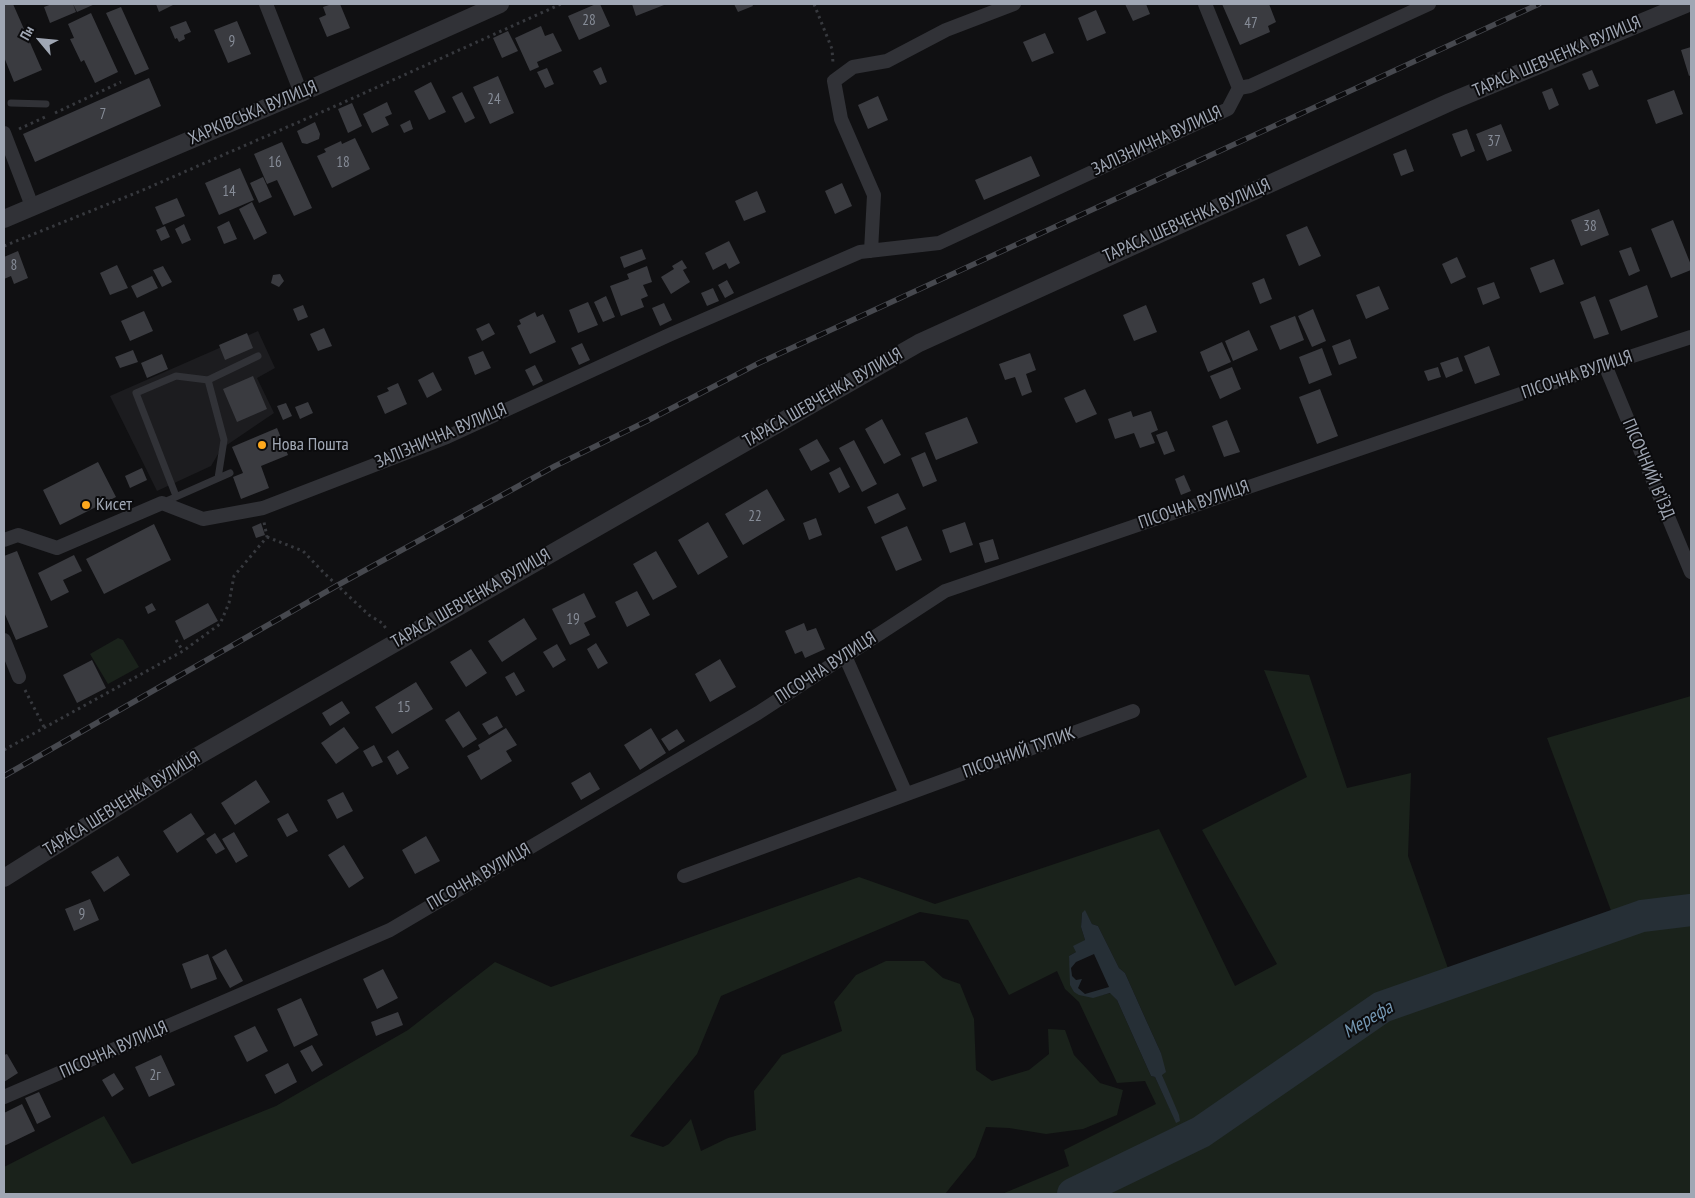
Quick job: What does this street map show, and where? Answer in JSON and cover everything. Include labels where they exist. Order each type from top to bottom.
[{"type":"street","points":[[266,4],[301,94]]},
{"type":"street","name":"ХАРКІВСЬКА ВУЛИЦЯ","points":[[4,219],[301,94],[500,4]]},
{"type":"street","points":[[871,251],[874,195],[841,119],[834,81],[853,68],[887,61],[946,30],[1014,4]]},
{"type":"street","points":[[1205,4],[1240,88],[1250,86],[1429,4]]},
{"type":"street","name":"ТАРАСА ШЕВЧЕНКА ВУЛИЦЯ","points":[[4,878],[196,757],[919,343],[1450,102],[1686,4]]},
{"type":"street","name":"ЗАЛІЗНИЧНА ВУЛИЦЯ","points":[[162,503],[202,519],[263,508],[447,436],[669,335],[860,252],[939,243],[1228,109],[1240,88]]},
{"type":"street","points":[[4,134],[32,206]]},
{"type":"street","name":"ПІСОЧНА ВУЛИЦЯ","points":[[4,1098],[390,930],[758,713],[945,590],[1605,365],[1691,338]]},
{"type":"street","name":"ПІСОЧНИЙ В’ЇЗД","points":[[1605,365],[1691,572]]},
{"type":"street","points":[[4,540],[18,534],[57,548],[162,503]]},
{"type":"street","points":[[4,640],[19,677]]},
{"type":"street","points":[[845,656],[906,794]]},
{"type":"street","name":"ПІСОЧНИЙ ТУПИК","points":[[684,876],[1132,711]]},
{"type":"lane","points":[[11,103],[46,104]]},
{"type":"lane","points":[[176,496],[136,393],[176,376],[208,380],[258,356]]},
{"type":"lane","points":[[208,380],[224,440],[218,478]]},
{"type":"lane","points":[[162,503],[230,473]]},
{"type":"path","points":[[4,246],[161,182],[340,104],[561,4]]},
{"type":"path","points":[[814,4],[832,49],[834,81]]},
{"type":"path","points":[[4,134],[121,82]]},
{"type":"path","points":[[4,750],[183,651],[220,624],[229,603],[234,576],[267,537],[263,508]]},
{"type":"path","points":[[267,537],[303,551],[368,614],[382,623],[396,642]]},
{"type":"path","points":[[176,640],[183,651]]},
{"type":"path","points":[[19,677],[44,727]]},
{"type":"shaded area","points":[[258,331],[275,368],[257,378],[274,413],[221,449],[211,466],[157,491],[110,396]]},
{"type":"shaded area","points":[[118,638],[123,640],[139,667],[108,684],[90,654]]},
{"type":"shaded area","points":[[1264,670],[1309,675],[1347,788],[1411,773],[1408,856],[1450,974],[1534,940],[1613,916],[1547,738],[1691,696],[1691,1194],[1002,1194],[1069,1166],[1064,1150],[1156,1104],[1145,1081],[1117,1083],[1079,1002],[1065,989],[1057,971],[1009,995],[968,920],[920,912],[721,996],[697,1054],[630,1136],[663,1147],[669,1144],[691,1119],[701,1151],[728,1138],[756,1130],[754,1091],[782,1055],[842,1031],[834,1002],[856,975],[886,961],[924,961],[943,978],[960,984],[974,1019],[976,1070],[992,1081],[1029,1070],[1049,1054],[1048,1029],[1065,1030],[1074,1055],[1100,1083],[1123,1090],[1117,1115],[1083,1129],[1046,1134],[1009,1128],[986,1127],[975,1157],[945,1194],[4,1194],[4,1167],[104,1116],[132,1164],[276,1106],[408,1030],[495,962],[551,987],[859,877],[935,904],[1159,829],[1235,986],[1277,964],[1202,830],[1307,777]],"holes":[[[1082,913],[1086,913],[1092,924],[1098,926],[1119,968],[1125,973],[1161,1053],[1162,1075],[1176,1122],[1155,1077],[1151,1076],[1117,1000],[1111,993],[1093,997],[1074,992],[1069,956],[1076,952],[1085,940],[1081,927]]]},
{"type":"shaded area","points":[[1085,910],[1092,924],[1098,926],[1119,968],[1125,973],[1161,1053],[1166,1072],[1162,1075],[1179,1115],[1180,1121],[1176,1123],[1155,1077],[1151,1076],[1117,1000],[1110,993],[1093,998],[1079,995],[1074,992],[1070,985],[1069,956],[1076,952],[1073,946],[1085,940],[1081,927],[1082,913]],"holes":[[[1094,954],[1109,987],[1085,994],[1078,988],[1082,979],[1076,980],[1072,976],[1071,968],[1076,962]]]},
{"type":"building","points":[[4,4],[13,4],[42,70],[14,82],[4,57]]},
{"type":"building","points":[[52,4],[73,4],[76,12],[50,23],[44,7]]},
{"type":"building","points":[[73,4],[95,4],[77,12]]},
{"type":"building","points":[[156,4],[175,4],[159,12]]},
{"type":"building","points":[[340,4],[350,28],[327,37],[319,18],[326,15],[323,7]]},
{"type":"building","points":[[600,4],[610,26],[579,40],[568,16]]},
{"type":"building","points":[[632,4],[663,4],[664,5],[636,16]]},
{"type":"building","points":[[734,4],[752,4],[753,6],[738,12]]},
{"type":"building","points":[[1125,4],[1146,4],[1150,14],[1133,21]]},
{"type":"building","points":[[1222,4],[1269,4],[1276,22],[1268,26],[1270,32],[1240,45]]},
{"type":"building","points":[[121,7],[149,69],[135,75],[106,13]]},
{"type":"building","points":[[1096,10],[1106,33],[1087,41],[1078,18]]},
{"type":"building","points":[[91,13],[118,72],[95,83],[84,60],[81,62],[70,39],[74,38],[68,24]]},
{"type":"building","points":[[186,21],[191,32],[184,35],[185,39],[179,42],[177,38],[175,39],[170,27]]},
{"type":"building","points":[[237,21],[251,54],[228,63],[214,30]]},
{"type":"building","points":[[541,26],[545,36],[553,33],[562,51],[537,62],[539,67],[530,71],[515,38]]},
{"type":"building","points":[[508,31],[518,51],[502,58],[493,38]]},
{"type":"building","points":[[1045,33],[1054,53],[1032,62],[1023,42]]},
{"type":"building","points":[[1691,47],[1691,75],[1689,76],[1681,50]]},
{"type":"building","points":[[601,67],[607,82],[600,85],[593,71]]},
{"type":"building","points":[[547,68],[554,84],[545,88],[537,72]]},
{"type":"building","points":[[1592,70],[1599,86],[1589,90],[1582,74]]},
{"type":"building","points":[[498,76],[514,113],[490,124],[473,87]]},
{"type":"building","points":[[149,78],[161,106],[35,162],[23,134]]},
{"type":"building","points":[[431,82],[446,112],[429,120],[414,91]]},
{"type":"building","points":[[1552,88],[1559,105],[1549,110],[1542,92]]},
{"type":"building","points":[[1674,90],[1683,114],[1656,124],[1647,100]]},
{"type":"building","points":[[462,92],[475,118],[465,123],[452,97]]},
{"type":"building","points":[[878,96],[888,120],[868,129],[858,105]]},
{"type":"building","points":[[387,102],[392,114],[385,117],[389,125],[372,133],[363,114]]},
{"type":"building","points":[[352,103],[362,126],[348,133],[338,109]]},
{"type":"building","points":[[410,120],[413,129],[404,133],[400,125]]},
{"type":"building","points":[[315,122],[320,134],[319,139],[307,144],[302,143],[297,131]]},
{"type":"building","points":[[1501,124],[1512,151],[1487,161],[1476,134]]},
{"type":"building","points":[[1467,129],[1475,151],[1461,157],[1452,134]]},
{"type":"building","points":[[355,138],[370,169],[332,188],[317,156],[326,152],[324,149],[341,141],[342,144]]},
{"type":"building","points":[[282,142],[312,208],[294,216],[277,180],[267,184],[254,154]]},
{"type":"building","points":[[1406,149],[1414,171],[1401,176],[1393,154]]},
{"type":"building","points":[[1031,156],[1040,176],[984,200],[975,180]]},
{"type":"building","points":[[240,168],[254,200],[219,215],[205,183]]},
{"type":"building","points":[[263,177],[272,197],[259,203],[250,183]]},
{"type":"building","points":[[842,183],[852,206],[835,214],[825,191]]},
{"type":"building","points":[[757,191],[766,212],[744,221],[735,201]]},
{"type":"building","points":[[177,198],[185,216],[163,225],[155,207]]},
{"type":"building","points":[[252,202],[267,233],[254,240],[239,209]]},
{"type":"building","points":[[1599,209],[1609,235],[1581,246],[1571,220]]},
{"type":"building","points":[[1673,220],[1691,265],[1691,270],[1671,278],[1651,229]]},
{"type":"building","points":[[229,221],[237,239],[224,244],[217,227]]},
{"type":"building","points":[[184,224],[191,240],[182,244],[175,229]]},
{"type":"building","points":[[165,226],[170,237],[161,241],[156,230]]},
{"type":"building","points":[[1307,226],[1321,256],[1299,266],[1286,235]]},
{"type":"building","points":[[729,241],[740,263],[729,269],[726,263],[713,270],[705,253]]},
{"type":"building","points":[[1631,247],[1640,271],[1629,276],[1619,251]]},
{"type":"building","points":[[642,249],[646,259],[624,268],[620,257]]},
{"type":"building","points":[[18,251],[28,278],[14,284],[11,276],[4,279],[4,257]]},
{"type":"building","points":[[1457,257],[1466,277],[1451,284],[1442,264]]},
{"type":"building","points":[[1554,259],[1564,284],[1540,293],[1530,268]]},
{"type":"building","points":[[682,260],[687,268],[683,270],[690,282],[671,294],[661,277],[674,269],[672,266]]},
{"type":"building","points":[[117,265],[128,288],[110,295],[100,273]]},
{"type":"building","points":[[163,266],[172,282],[162,287],[153,270]]},
{"type":"building","points":[[647,266],[652,282],[643,285],[648,296],[641,299],[644,307],[621,316],[610,286],[629,279],[627,274]]},
{"type":"building","points":[[280,274],[284,281],[279,287],[271,283],[273,275]]},
{"type":"building","points":[[152,276],[158,288],[137,298],[131,286]]},
{"type":"building","points":[[1264,278],[1272,299],[1260,304],[1252,283]]},
{"type":"building","points":[[727,280],[734,293],[725,298],[718,285]]},
{"type":"building","points":[[1494,282],[1500,298],[1483,305],[1477,288]]},
{"type":"building","points":[[1647,285],[1658,317],[1621,331],[1609,300]]},
{"type":"building","points":[[1379,286],[1389,309],[1366,319],[1356,295]]},
{"type":"building","points":[[713,288],[719,301],[707,306],[701,293]]},
{"type":"building","points":[[606,296],[615,317],[603,322],[594,302]]},
{"type":"building","points":[[1595,296],[1609,334],[1594,339],[1580,302]]},
{"type":"building","points":[[588,302],[598,325],[578,333],[569,310]]},
{"type":"building","points":[[664,303],[672,320],[660,326],[652,308]]},
{"type":"building","points":[[303,305],[308,317],[298,321],[293,309]]},
{"type":"building","points":[[1146,305],[1157,332],[1134,341],[1123,315]]},
{"type":"building","points":[[1313,309],[1326,341],[1312,347],[1298,316]]},
{"type":"building","points":[[144,311],[153,331],[130,341],[121,321]]},
{"type":"building","points":[[535,312],[537,317],[543,314],[556,342],[530,354],[517,326],[521,324],[519,320]]},
{"type":"building","points":[[1295,316],[1304,340],[1280,350],[1270,326]]},
{"type":"building","points":[[489,323],[495,334],[482,341],[476,329]]},
{"type":"building","points":[[324,328],[332,346],[318,351],[310,334]]},
{"type":"building","points":[[1249,330],[1258,350],[1233,361],[1225,341]]},
{"type":"building","points":[[247,333],[253,348],[225,360],[219,345]]},
{"type":"building","points":[[1350,339],[1357,358],[1339,365],[1332,346]]},
{"type":"building","points":[[1222,342],[1231,362],[1208,372],[1200,352]]},
{"type":"building","points":[[582,343],[590,360],[579,365],[571,348]]},
{"type":"building","points":[[1489,346],[1500,375],[1475,384],[1464,356]]},
{"type":"building","points":[[1322,348],[1332,375],[1309,384],[1299,357]]},
{"type":"building","points":[[133,350],[138,362],[120,368],[115,357]]},
{"type":"building","points":[[483,351],[491,368],[475,375],[468,357]]},
{"type":"building","points":[[1030,353],[1036,370],[1026,374],[1032,392],[1022,396],[1015,377],[1005,380],[999,364]]},
{"type":"building","points":[[162,354],[168,369],[147,378],[141,363]]},
{"type":"building","points":[[1458,357],[1463,371],[1446,378],[1440,363]]},
{"type":"building","points":[[535,365],[543,381],[533,386],[525,370]]},
{"type":"building","points":[[1232,367],[1241,389],[1220,399],[1210,376]]},
{"type":"building","points":[[1438,367],[1441,377],[1428,381],[1424,371]]},
{"type":"building","points":[[433,372],[442,390],[427,398],[418,380]]},
{"type":"building","points":[[253,376],[267,409],[237,422],[223,389]]},
{"type":"building","points":[[398,383],[407,404],[385,414],[377,396],[389,391],[387,388]]},
{"type":"building","points":[[1085,389],[1097,414],[1076,423],[1064,398]]},
{"type":"building","points":[[1320,389],[1338,436],[1317,444],[1299,397]]},
{"type":"building","points":[[308,402],[313,413],[300,419],[295,407]]},
{"type":"building","points":[[286,403],[292,416],[283,420],[277,406]]},
{"type":"building","points":[[1131,411],[1133,417],[1151,411],[1158,430],[1151,433],[1155,443],[1140,448],[1134,433],[1115,439],[1108,419]]},
{"type":"building","points":[[967,417],[978,443],[936,460],[925,433]]},
{"type":"building","points":[[882,419],[901,455],[884,464],[865,429]]},
{"type":"building","points":[[1227,420],[1240,452],[1224,457],[1212,426]]},
{"type":"building","points":[[277,428],[288,455],[261,466],[269,488],[241,499],[233,477],[243,473],[232,447]]},
{"type":"building","points":[[1167,431],[1175,451],[1164,455],[1156,435]]},
{"type":"building","points":[[817,439],[830,461],[811,471],[799,449]]},
{"type":"building","points":[[854,440],[877,484],[862,492],[839,448]]},
{"type":"building","points":[[925,452],[937,481],[923,487],[911,458]]},
{"type":"building","points":[[98,462],[116,497],[60,525],[43,490]]},
{"type":"building","points":[[840,467],[850,487],[839,493],[829,473]]},
{"type":"building","points":[[142,468],[147,480],[130,488],[125,476]]},
{"type":"building","points":[[1184,475],[1191,491],[1181,495],[1175,479]]},
{"type":"building","points":[[767,489],[785,520],[743,545],[725,514]]},
{"type":"building","points":[[898,493],[906,509],[875,524],[867,507]]},
{"type":"building","points":[[816,518],[822,535],[809,540],[803,523]]},
{"type":"building","points":[[708,522],[728,557],[698,575],[678,540]]},
{"type":"building","points":[[965,522],[973,545],[950,553],[942,530]]},
{"type":"building","points":[[261,523],[265,535],[256,538],[252,527]]},
{"type":"building","points":[[154,524],[171,560],[104,594],[86,559]]},
{"type":"building","points":[[907,526],[922,560],[896,571],[881,537]]},
{"type":"building","points":[[993,539],[999,559],[985,563],[979,543]]},
{"type":"building","points":[[17,551],[48,627],[16,640],[4,612],[4,556]]},
{"type":"building","points":[[656,551],[677,587],[653,600],[633,564]]},
{"type":"building","points":[[74,555],[82,571],[63,580],[69,592],[51,601],[38,573]]},
{"type":"building","points":[[637,591],[650,615],[627,627],[615,602]]},
{"type":"building","points":[[584,593],[596,617],[584,623],[590,635],[570,645],[552,609]]},
{"type":"building","points":[[152,603],[156,610],[148,614],[145,607]]},
{"type":"building","points":[[208,603],[218,621],[184,640],[175,621]]},
{"type":"building","points":[[524,618],[537,639],[502,662],[488,641]]},
{"type":"building","points":[[804,623],[807,631],[816,628],[825,649],[805,658],[802,651],[795,654],[785,631]]},
{"type":"building","points":[[596,643],[608,663],[598,669],[587,649]]},
{"type":"building","points":[[557,644],[566,660],[553,668],[543,652]]},
{"type":"building","points":[[471,649],[487,673],[466,687],[450,662]]},
{"type":"building","points":[[720,659],[736,687],[710,702],[695,674]]},
{"type":"building","points":[[92,660],[106,688],[77,703],[63,675]]},
{"type":"building","points":[[514,672],[525,691],[516,696],[505,677]]},
{"type":"building","points":[[416,682],[433,709],[392,734],[375,707]]},
{"type":"building","points":[[342,701],[350,713],[330,726],[322,713]]},
{"type":"building","points":[[459,711],[477,739],[463,748],[445,720]]},
{"type":"building","points":[[497,716],[503,727],[489,735],[482,724]]},
{"type":"building","points":[[344,727],[359,748],[336,764],[321,743]]},
{"type":"building","points":[[506,728],[517,745],[506,751],[512,761],[481,780],[467,756],[480,749],[478,745]]},
{"type":"building","points":[[651,728],[666,753],[640,770],[624,745]]},
{"type":"building","points":[[677,729],[685,741],[669,751],[661,739]]},
{"type":"building","points":[[374,745],[383,762],[372,767],[363,751]]},
{"type":"building","points":[[398,750],[409,768],[397,775],[387,757]]},
{"type":"building","points":[[590,772],[600,789],[581,800],[571,783]]},
{"type":"building","points":[[256,780],[270,802],[235,825],[221,803]]},
{"type":"building","points":[[343,792],[353,811],[337,819],[327,800]]},
{"type":"building","points":[[191,813],[205,834],[177,853],[163,831]]},
{"type":"building","points":[[288,813],[298,831],[287,837],[277,819]]},
{"type":"building","points":[[234,832],[248,856],[236,863],[222,839]]},
{"type":"building","points":[[215,833],[225,849],[216,854],[206,839]]},
{"type":"building","points":[[426,836],[440,861],[415,874],[402,850]]},
{"type":"building","points":[[344,845],[364,878],[349,888],[328,855]]},
{"type":"building","points":[[118,856],[130,875],[104,892],[91,872]]},
{"type":"building","points":[[90,899],[99,920],[74,931],[65,909]]},
{"type":"building","points":[[226,949],[243,981],[230,988],[212,957]]},
{"type":"building","points":[[208,954],[217,979],[191,989],[182,964]]},
{"type":"building","points":[[383,969],[398,998],[377,1009],[363,979]]},
{"type":"building","points":[[301,998],[318,1035],[294,1047],[277,1009]]},
{"type":"building","points":[[398,1012],[403,1025],[376,1036],[371,1022]]},
{"type":"building","points":[[255,1026],[268,1051],[247,1062],[234,1036]]},
{"type":"building","points":[[312,1045],[323,1065],[312,1072],[300,1051]]},
{"type":"building","points":[[7,1054],[18,1073],[4,1082],[4,1055]]},
{"type":"building","points":[[161,1055],[175,1085],[149,1097],[135,1067]]},
{"type":"building","points":[[288,1063],[297,1082],[275,1094],[265,1075]]},
{"type":"building","points":[[114,1073],[124,1089],[112,1097],[102,1080]]},
{"type":"building","points":[[39,1092],[51,1117],[37,1124],[25,1098]]},
{"type":"building","points":[[22,1104],[35,1131],[4,1146],[4,1113]]},
{"type":"waterway","name":"Мерефа","points":[[1073,1194],[1201,1132],[1382,1007],[1642,916],[1691,910]]},
{"type":"railway","points":[[4,776],[338,585],[555,466],[759,363],[1539,4]]},
{"type":"place","name":"Нова Пошта","points":[[262,445]]},
{"type":"place","name":"Кисет","points":[[86,505]]}]
